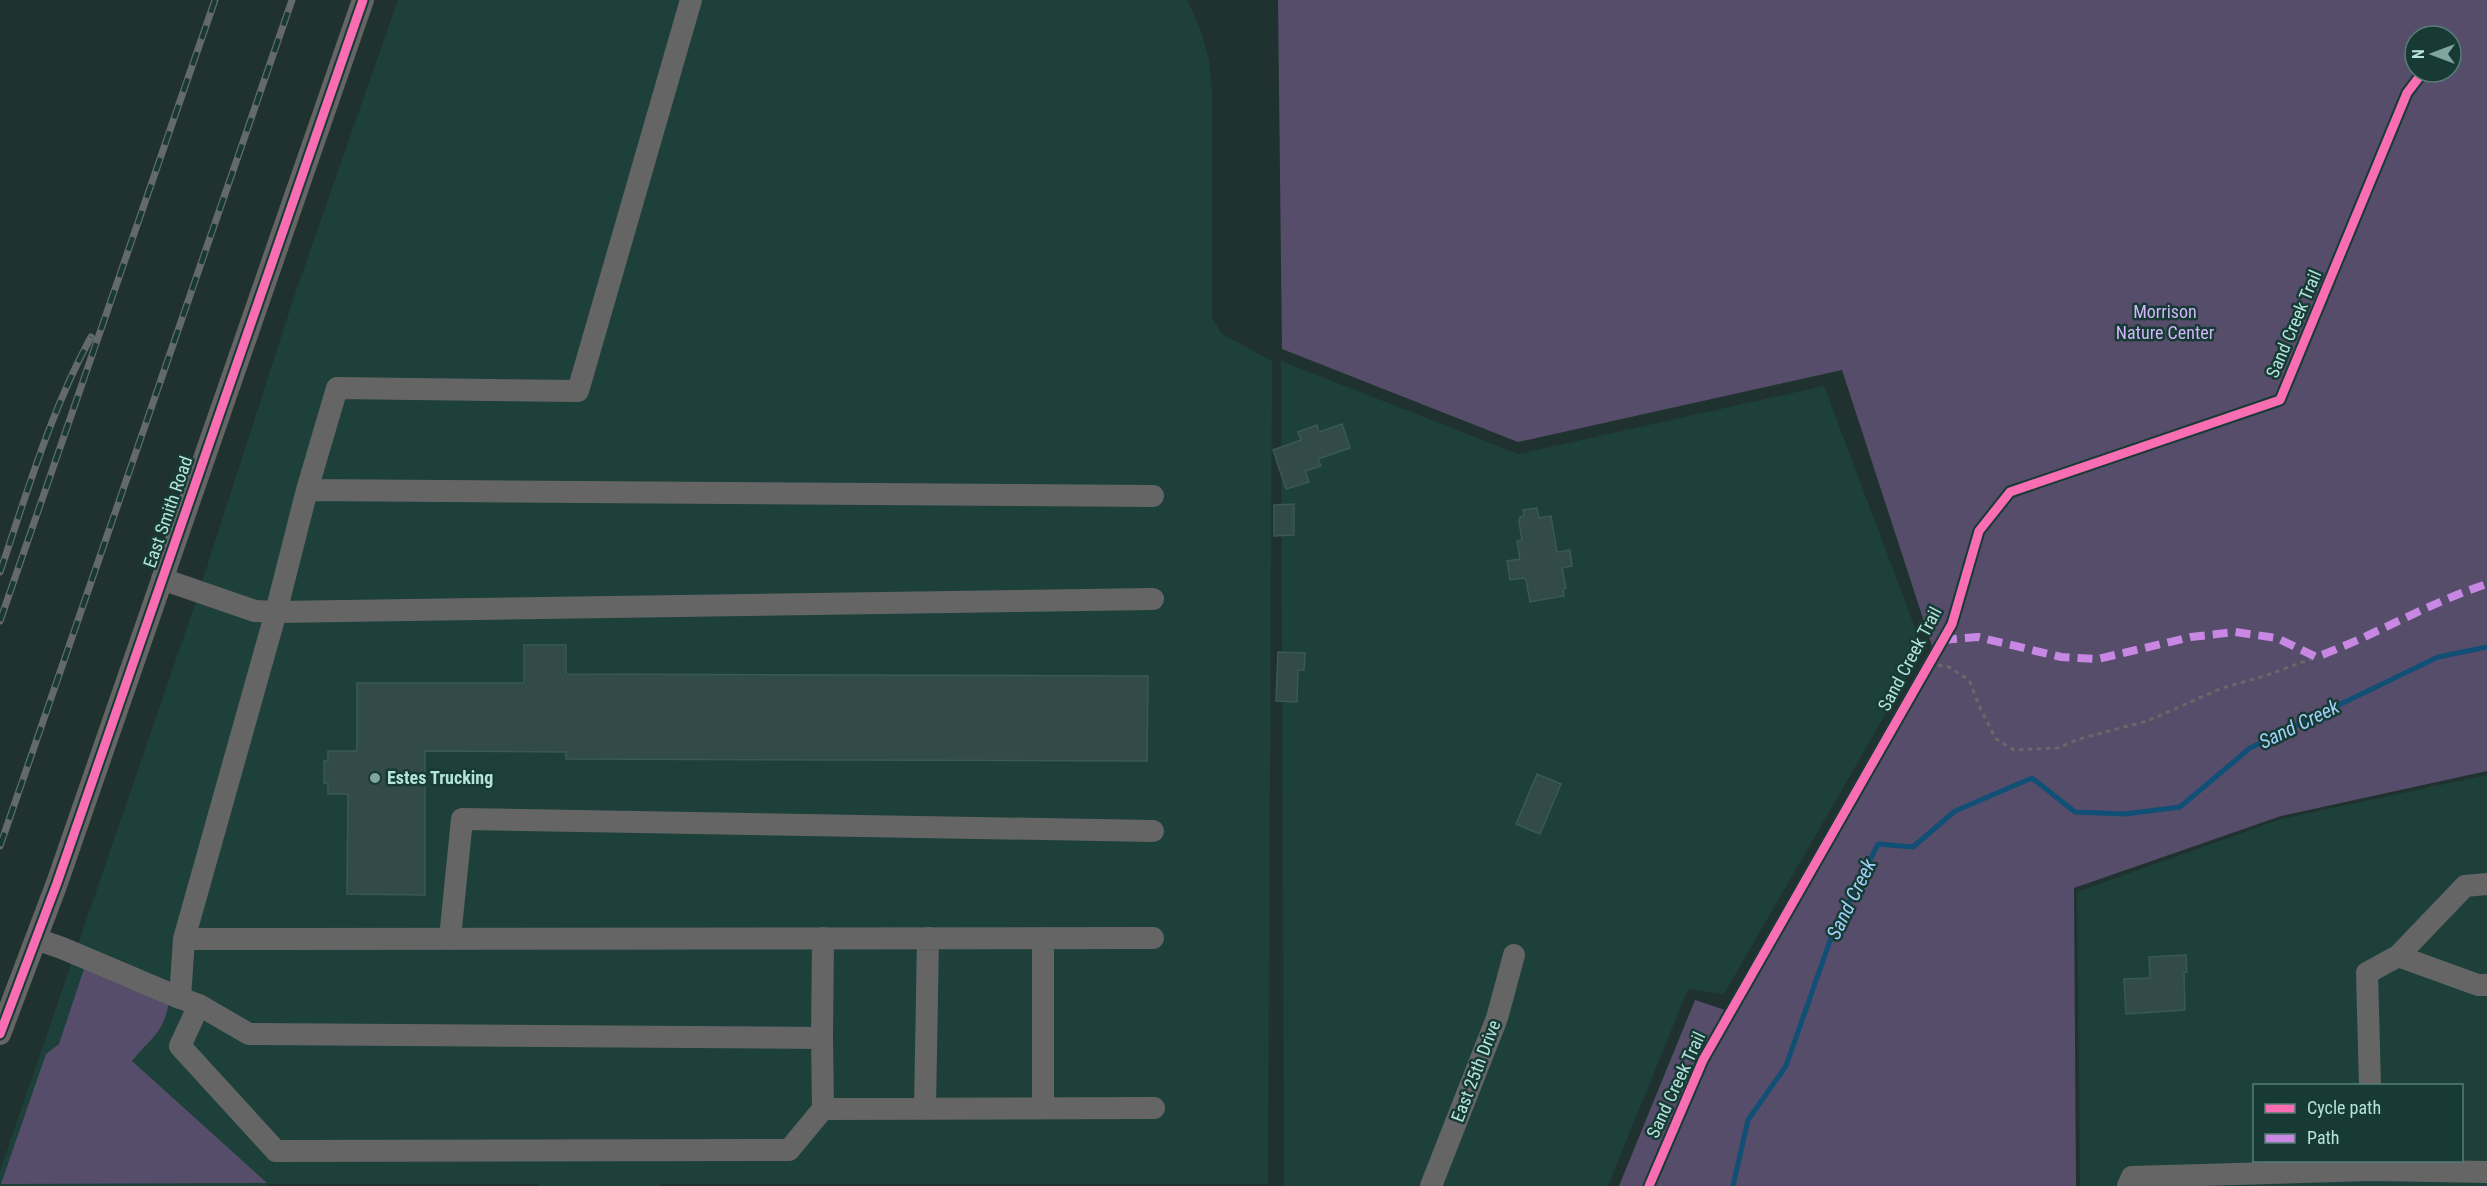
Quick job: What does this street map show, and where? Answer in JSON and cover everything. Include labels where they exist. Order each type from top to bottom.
[{"type":"street","name":"East Smith Road","points":[[0,1034],[36,939],[363,0]]},
{"type":"street","points":[[691,0],[578,391],[337,388],[184,939],[190,1002],[180,1046],[276,1151],[789,1150],[823,1109],[823,938]]},
{"type":"street","points":[[307,490],[1153,496]]},
{"type":"street","points":[[162,579],[255,611],[276,612],[1153,599]]},
{"type":"street","points":[[450,938],[462,819],[1153,831]]},
{"type":"street","points":[[2370,1084],[2367,973],[2398,956],[2465,886],[2487,884]]},
{"type":"street","points":[[925,1109],[928,938]]},
{"type":"street","points":[[1043,938],[1043,1107]]},
{"type":"street","points":[[184,939],[1153,938]]},
{"type":"street","points":[[36,939],[190,1002],[249,1034],[822,1038]]},
{"type":"street","name":"East 25th Drive","points":[[1431,1186],[1497,1018],[1515,955]]},
{"type":"street","points":[[2398,956],[2478,985],[2487,984]]},
{"type":"street","points":[[823,1109],[1154,1108]]},
{"type":"street","points":[[2128,1186],[2132,1177],[2372,1166],[2487,1172]]},
{"type":"path","points":[[1931,660],[1949,667],[1969,680],[1996,739],[2014,750],[2058,748],[2079,739],[2147,721],[2222,688],[2265,676],[2316,657]]},
{"type":"shaded area","points":[[398,0],[1187,0],[1200,28],[1209,60],[1212,92],[1212,318],[1222,334],[1272,361],[1268,1184],[0,1186],[0,1171],[193,610],[295,294]]},
{"type":"shaded area","points":[[1281,361],[1518,454],[1824,386],[1923,649],[1724,994],[1688,989],[1608,1186],[1284,1186]]},
{"type":"shaded area","points":[[2487,775],[2487,1186],[2080,1186],[2077,892],[2281,819]]},
{"type":"green space","name":"Morrison Nature Center","points":[[1278,0],[2487,0],[2487,771],[2281,816],[2074,888],[2076,1186],[1619,1186],[1695,1000],[1725,1010],[1932,646],[1842,370],[1518,442],[1282,349]]},
{"type":"green space","points":[[85,966],[169,1002],[160,1029],[132,1061],[267,1183],[1,1184],[46,1054],[59,1044]]},
{"type":"building","points":[[1342,424],[1350,448],[1318,459],[1321,466],[1305,471],[1309,482],[1286,489],[1273,450],[1301,440],[1298,432],[1317,425],[1319,432]]},
{"type":"building","points":[[1294,504],[1294,535],[1274,536],[1274,505]]},
{"type":"building","points":[[1537,508],[1539,518],[1551,516],[1557,552],[1570,550],[1572,566],[1562,568],[1566,588],[1563,589],[1564,596],[1530,602],[1526,580],[1524,578],[1510,580],[1507,561],[1520,559],[1517,541],[1522,540],[1519,521],[1520,517],[1524,516],[1523,510]]},
{"type":"building","points":[[524,645],[566,645],[566,674],[1148,676],[1147,761],[566,759],[566,752],[425,751],[425,895],[347,894],[348,794],[328,794],[328,783],[324,783],[324,761],[328,761],[328,751],[357,751],[357,683],[524,683]]},
{"type":"building","points":[[1278,652],[1305,653],[1304,670],[1298,670],[1297,702],[1276,701]]},
{"type":"building","points":[[1537,774],[1561,784],[1540,834],[1516,824]]},
{"type":"building","points":[[2186,955],[2185,1010],[2126,1014],[2124,979],[2150,978],[2149,957]]},
{"type":"waterway","name":"Sand Creek","points":[[1733,1186],[1748,1120],[1786,1066],[1831,938],[1878,844],[1913,847],[1955,811],[2032,778],[2075,812],[2125,814],[2180,807],[2250,748],[2438,657],[2487,647]]},
{"type":"railway","points":[[0,621],[215,0]]},
{"type":"railway","points":[[0,846],[292,0]]},
{"type":"railway","points":[[0,572],[52,423],[91,337]]},
{"type":"marked path","points":[[1942,640],[1978,637],[2061,657],[2098,659],[2191,637],[2235,632],[2277,638],[2316,657],[2444,600],[2487,584]]},
{"type":"cycle path","points":[[0,1034],[57,883],[363,0]]},
{"type":"cycle path","name":"Sand Creek Trail","points":[[1649,1186],[1703,1060],[1952,624],[1979,531],[2010,492],[2280,400],[2407,93],[2414,84]]},
{"type":"place","name":"Estes Trucking","points":[[375,778]]}]
